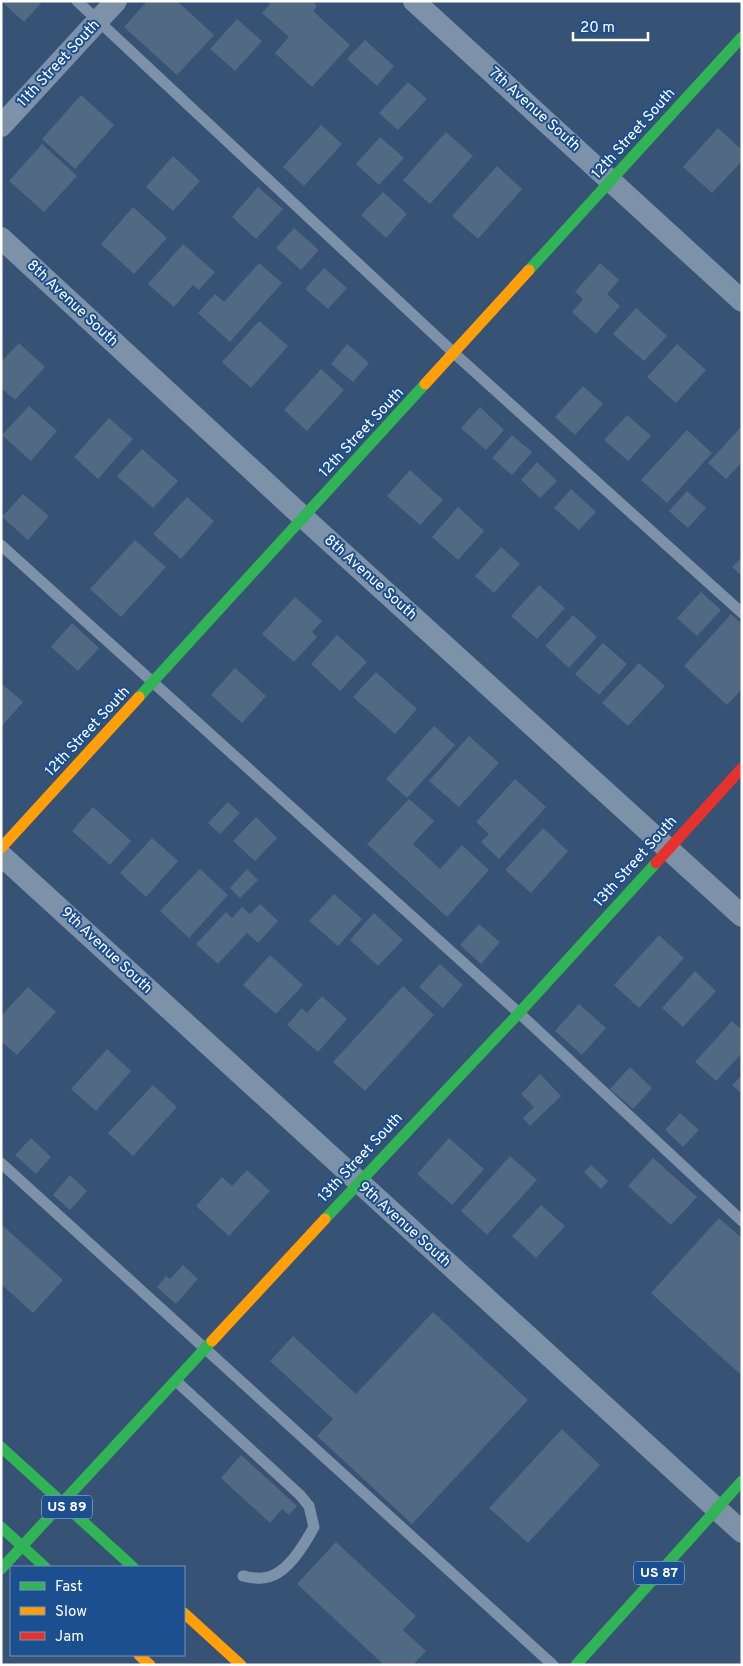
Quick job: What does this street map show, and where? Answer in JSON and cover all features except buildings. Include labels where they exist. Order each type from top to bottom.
[{"type":"main road","name":"12th Street South","points":[[1,848],[455,354],[742,37]]},
{"type":"main road","name":"13th Street South","points":[[1,1569],[206,1350],[358,1182],[519,1013],[742,768]]},
{"type":"main road","name":"US 89","points":[[1,1447],[132,1566]]},
{"type":"main road","name":"US 87","points":[[576,1665],[742,1482]]},
{"type":"main road","points":[[1,1527],[44,1566]]},
{"type":"main road","points":[[185,1614],[241,1665]]},
{"type":"main road","points":[[140,1656],[150,1665]]},
{"type":"street","name":"11th Street South","points":[[1,126],[116,1]]},
{"type":"street","name":"7th Avenue South","points":[[414,1],[742,301]]},
{"type":"street","name":"8th Avenue South","points":[[1,238],[304,518],[742,916]]},
{"type":"street","name":"9th Avenue South","points":[[1,855],[742,1532]]},
{"type":"lane","points":[[77,1],[455,354],[742,612]]},
{"type":"lane","points":[[1,545],[519,1013],[742,1221]]},
{"type":"lane","points":[[1,1163],[553,1665]]},
{"type":"lane","points":[[176,1381],[300,1494],[309,1506],[314,1526],[305,1544],[281,1571],[264,1578],[242,1576]]},
{"type":"traffic: fast","points":[[529,270],[742,37]]},
{"type":"traffic: fast","points":[[139,697],[425,384]]},
{"type":"traffic: fast","points":[[325,1219],[519,1013],[656,863]]},
{"type":"traffic: fast","points":[[1,1569],[212,1341]]},
{"type":"traffic: fast","points":[[1,1447],[132,1566]]},
{"type":"traffic: fast","points":[[576,1665],[742,1481]]},
{"type":"traffic: fast","points":[[1,1527],[44,1566]]},
{"type":"traffic: slow","points":[[425,384],[529,270]]},
{"type":"traffic: slow","points":[[1,848],[139,697]]},
{"type":"traffic: slow","points":[[212,1341],[325,1219]]},
{"type":"traffic: slow","points":[[185,1614],[241,1665]]},
{"type":"traffic: slow","points":[[140,1656],[150,1665]]},
{"type":"traffic: jam","points":[[656,863],[742,768]]}]
